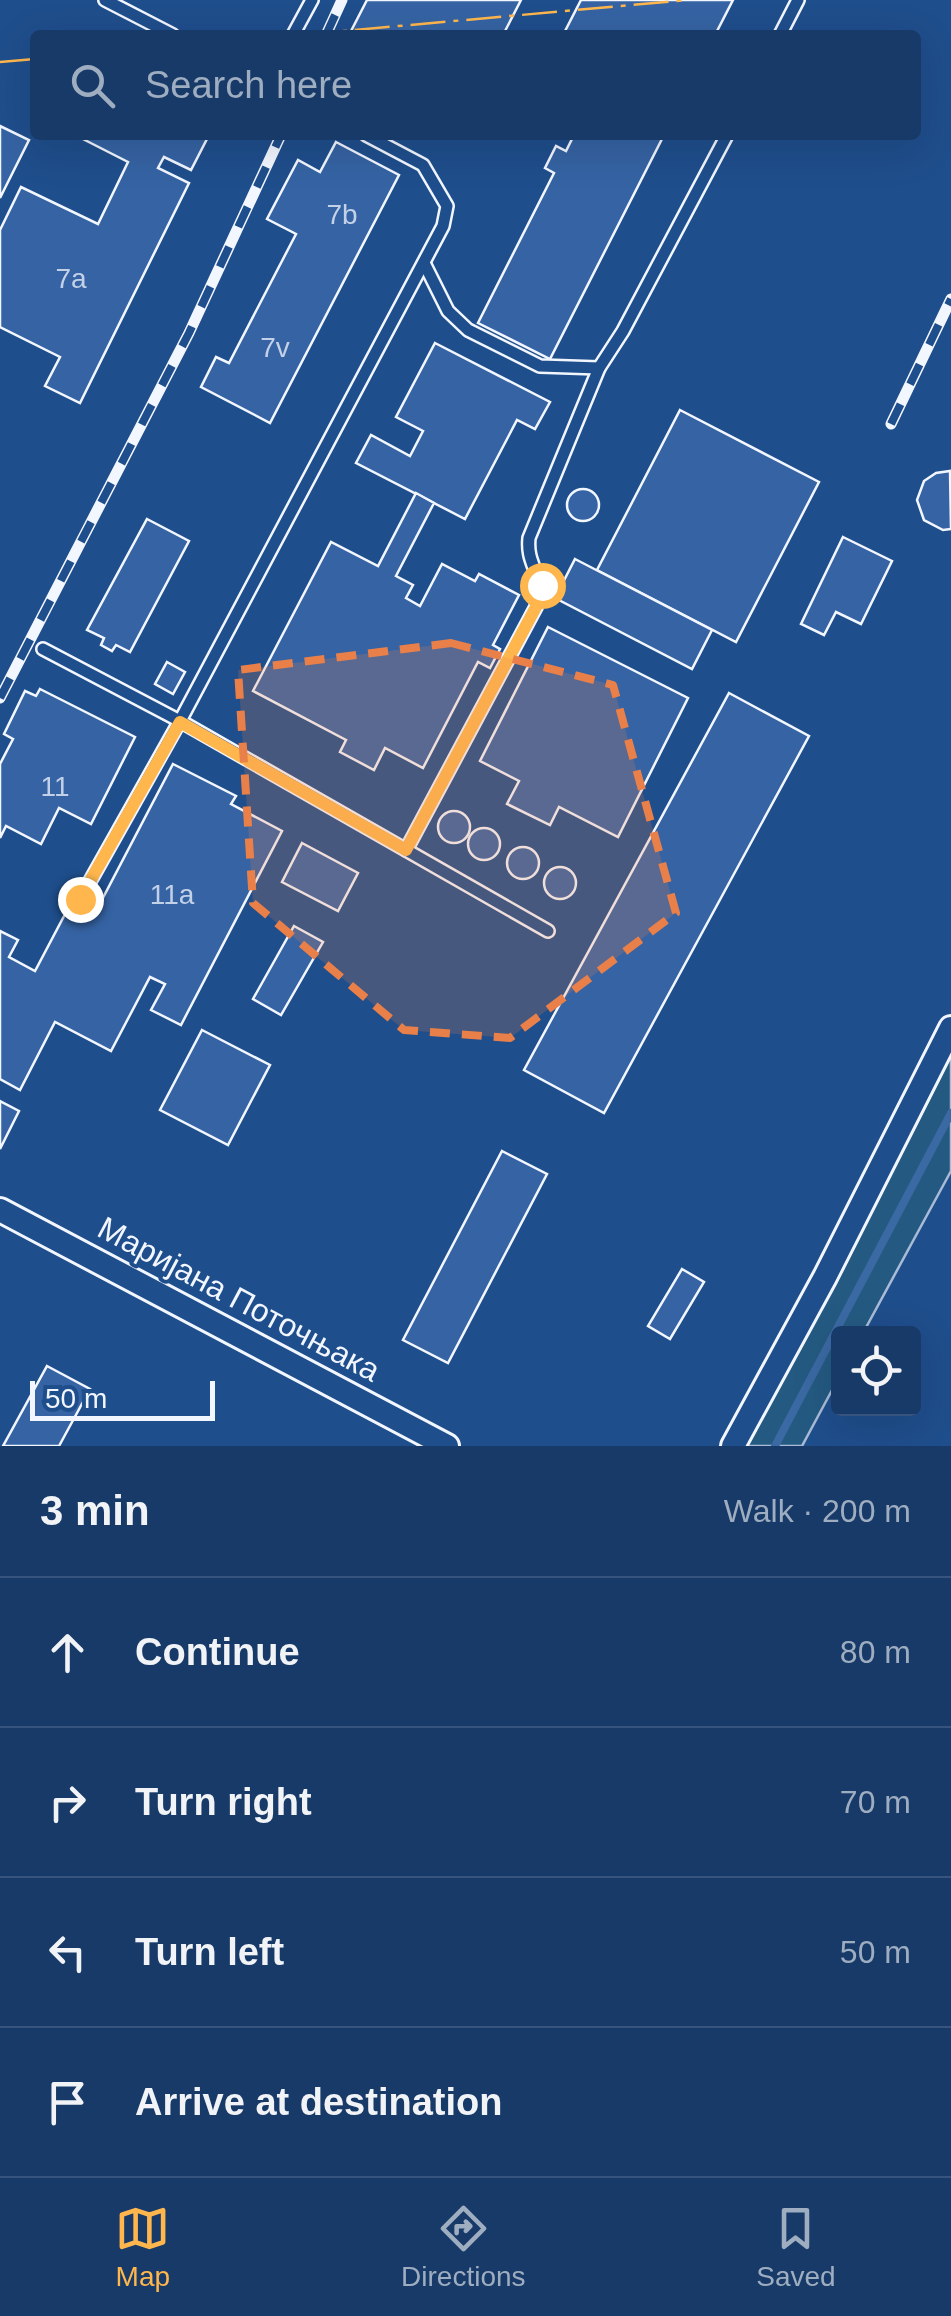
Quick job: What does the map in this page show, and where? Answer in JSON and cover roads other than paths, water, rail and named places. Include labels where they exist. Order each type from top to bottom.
[{"type":"street","points":[[733,1446],[834,1260],[951,1028]]},
{"type":"street","name":"Маријана Поточњака","points":[[0,1211],[447,1446]]},
{"type":"lane","points":[[105,0],[164,30]]},
{"type":"lane","points":[[297,30],[312,0]]},
{"type":"lane","points":[[783,30],[798,0]]},
{"type":"lane","points":[[80,899],[180,722],[444,226],[447,206],[423,165],[376,140]]},
{"type":"lane","points":[[406,850],[536,607],[542,585],[527,552],[528,538],[598,368],[623,330],[724,140]]},
{"type":"lane","points":[[424,263],[448,311],[468,330],[540,366],[598,368]]},
{"type":"lane","points":[[43,649],[180,722],[548,931]]},
{"type":"waterway","points":[[775,1446],[951,1113]]},
{"type":"railway","points":[[328,30],[342,0]]},
{"type":"railway","points":[[0,698],[189,333],[279,140]]},
{"type":"railway","points":[[891,424],[951,299]]}]
